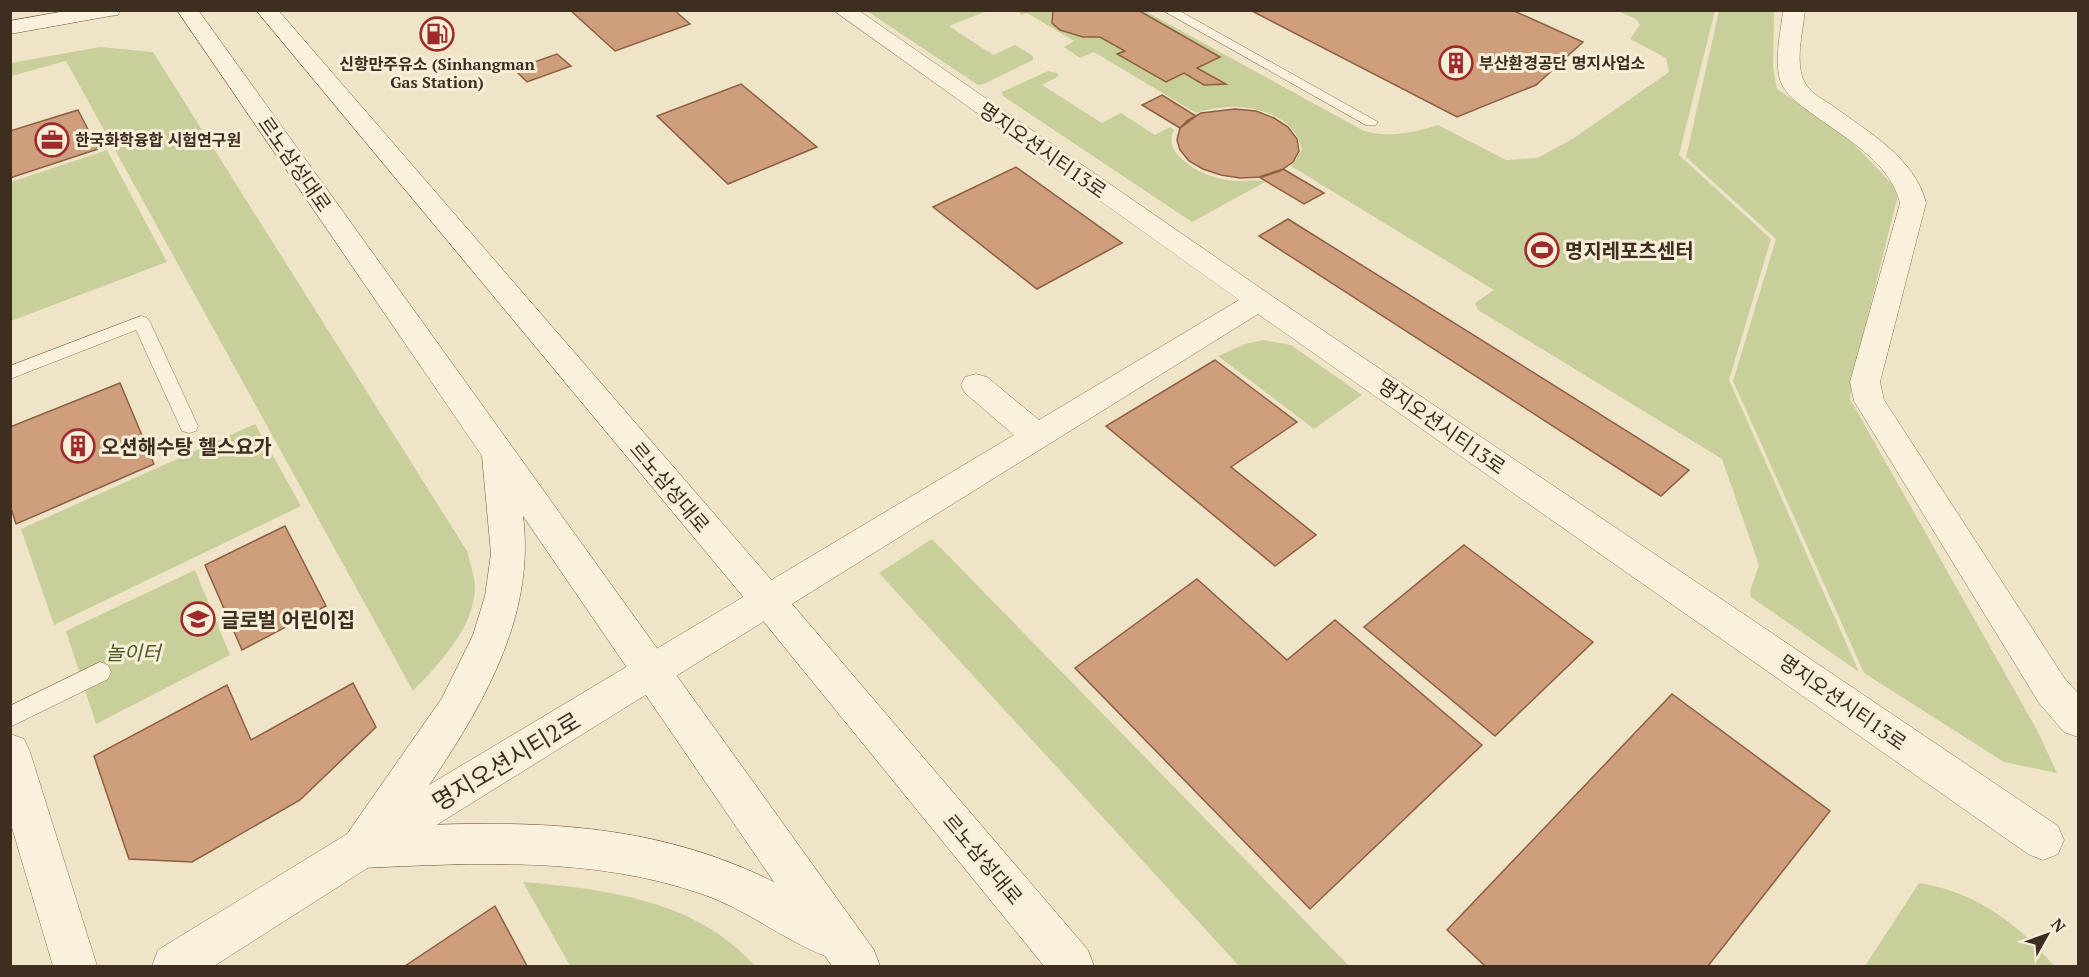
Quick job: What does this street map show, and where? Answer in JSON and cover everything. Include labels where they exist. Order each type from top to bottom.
[{"type":"main road","points":[[10,28],[110,10]]},
{"type":"main road","name":"르노삼성대로","points":[[187,10],[849,954]]},
{"type":"main road","name":"르노삼성대로","points":[[266,10],[768,601],[1072,966]]},
{"type":"main road","name":"명지오션시티13로","points":[[843,10],[1259,301],[2043,840]]},
{"type":"main road","points":[[1794,10],[1789,69],[1796,89],[1896,168],[1913,195],[1865,382],[1869,401],[2052,691],[2079,720]]},
{"type":"main road","name":"명지오션시티2로","points":[[174,966],[362,848],[1259,301]]},
{"type":"main road","points":[[976,385],[1036,436]]},
{"type":"main road","points":[[362,848],[465,695],[490,641],[501,609],[508,552],[506,514],[496,452]]},
{"type":"main road","points":[[10,752],[75,966]]},
{"type":"main road","points":[[362,848],[490,842],[609,851],[702,872],[759,897],[849,954]]},
{"type":"lane","points":[[1168,10],[1371,122]]},
{"type":"lane","points":[[10,373],[141,322],[189,426]]},
{"type":"lane","points":[[10,717],[100,672]]},
{"type":"green space","points":[[867,11],[987,11],[949,26],[993,55],[1015,45],[1033,56],[1033,60],[978,85]]},
{"type":"green space","points":[[1018,11],[1145,11],[1364,131],[1401,134],[1438,125],[1506,160],[1537,158],[1574,138],[1669,72],[1666,58],[1630,39],[1640,25],[1636,19],[1618,11],[1715,11],[1679,155],[1771,239],[1729,380],[1859,672],[1751,597],[1750,591],[1759,565],[1722,459],[1478,310],[1475,303],[1494,290],[1291,166],[1302,150],[1296,135],[1287,124],[1259,110],[1243,107],[1210,109],[1196,113],[1094,52],[1080,58],[1064,47],[1074,41],[1027,13],[1022,15]]},
{"type":"green space","points":[[1719,11],[1774,11],[1773,67],[1777,89],[1844,134],[1899,191],[1852,379],[1850,399],[2037,730],[2057,773],[2004,762],[1864,673],[1733,381],[1776,239],[1686,157]]},
{"type":"green space","points":[[100,47],[153,52],[467,551],[475,588],[469,617],[444,657],[413,691],[66,61],[11,76],[11,63]]},
{"type":"green space","points":[[1048,71],[1057,73],[1059,76],[1042,85],[1102,123],[1121,113],[1155,135],[1170,127],[1174,130],[1171,140],[1176,152],[1192,167],[1207,175],[1225,179],[1265,182],[1192,222],[1003,96],[1002,92]]},
{"type":"green space","points":[[107,150],[167,262],[11,321],[11,182]]},
{"type":"green space","points":[[1263,340],[1291,345],[1362,395],[1314,429],[1218,356],[1245,344]]},
{"type":"green space","points":[[255,424],[301,506],[54,625],[21,529]]},
{"type":"green space","points":[[932,539],[1349,966],[1239,966],[879,573]]},
{"type":"green space","name":"놀이터","points":[[195,570],[230,655],[96,724],[66,631]]},
{"type":"green space","points":[[523,882],[617,894],[678,912],[706,926],[732,944],[755,966],[570,966]]},
{"type":"green space","points":[[1919,883],[1958,893],[1994,912],[2026,936],[2054,966],[1865,966]]},
{"type":"building","points":[[570,10],[674,10],[690,24],[615,51]]},
{"type":"building","points":[[1053,10],[1138,10],[1220,57],[1197,68],[1226,84],[1204,85],[1184,73],[1166,82],[1117,54],[1125,51],[1100,37],[1083,37],[1060,30],[1052,23]]},
{"type":"building","name":"부산환경공단 명지사업소","points":[[1250,10],[1512,10],[1583,42],[1536,85],[1457,117]]},
{"type":"building","points":[[557,54],[571,66],[527,82],[514,69]]},
{"type":"building","points":[[741,84],[817,147],[728,184],[657,116]]},
{"type":"building","points":[[1162,95],[1196,116],[1180,128],[1142,105]]},
{"type":"building","points":[[1235,109],[1256,111],[1288,127],[1297,139],[1299,151],[1293,162],[1280,171],[1262,177],[1240,178],[1203,169],[1189,161],[1180,150],[1177,140],[1180,128],[1188,120],[1201,113]]},
{"type":"building","name":"한국화학융합 시험연구원","points":[[78,110],[98,149],[10,178],[10,131]]},
{"type":"building","points":[[1016,167],[1122,243],[1037,289],[933,207]]},
{"type":"building","points":[[1283,169],[1324,193],[1304,204],[1259,177]]},
{"type":"building","points":[[1288,219],[1689,470],[1661,496],[1259,236]]},
{"type":"building","points":[[1215,360],[1297,422],[1231,467],[1316,535],[1275,566],[1106,426]]},
{"type":"building","name":"오션해수탕 헬스요가","points":[[120,383],[154,464],[16,524],[10,505],[10,427]]},
{"type":"building","points":[[285,526],[326,606],[242,650],[205,565]]},
{"type":"building","points":[[1464,545],[1593,642],[1495,736],[1364,627]]},
{"type":"building","points":[[1197,579],[1287,660],[1335,620],[1482,745],[1310,909],[1075,668]]},
{"type":"building","points":[[353,683],[376,727],[300,800],[192,862],[129,859],[94,756],[227,685],[251,740]]},
{"type":"building","points":[[1672,694],[1830,811],[1708,966],[1485,966],[1447,930]]},
{"type":"building","points":[[495,906],[527,966],[405,966]]},
{"type":"place","name":"신항만주유소 (Sinhangman Gas Station)","points":[[437,34]]},
{"type":"place","name":"부산환경공단 명지사업소","points":[[1456,63]]},
{"type":"place","name":"한국화학융합 시험연구원","points":[[52,140]]},
{"type":"place","name":"명지레포츠센터","points":[[1542,250]]},
{"type":"place","name":"오션해수탕 헬스요가","points":[[78,446]]},
{"type":"place","name":"글로벌 어린이집","points":[[198,619]]}]
